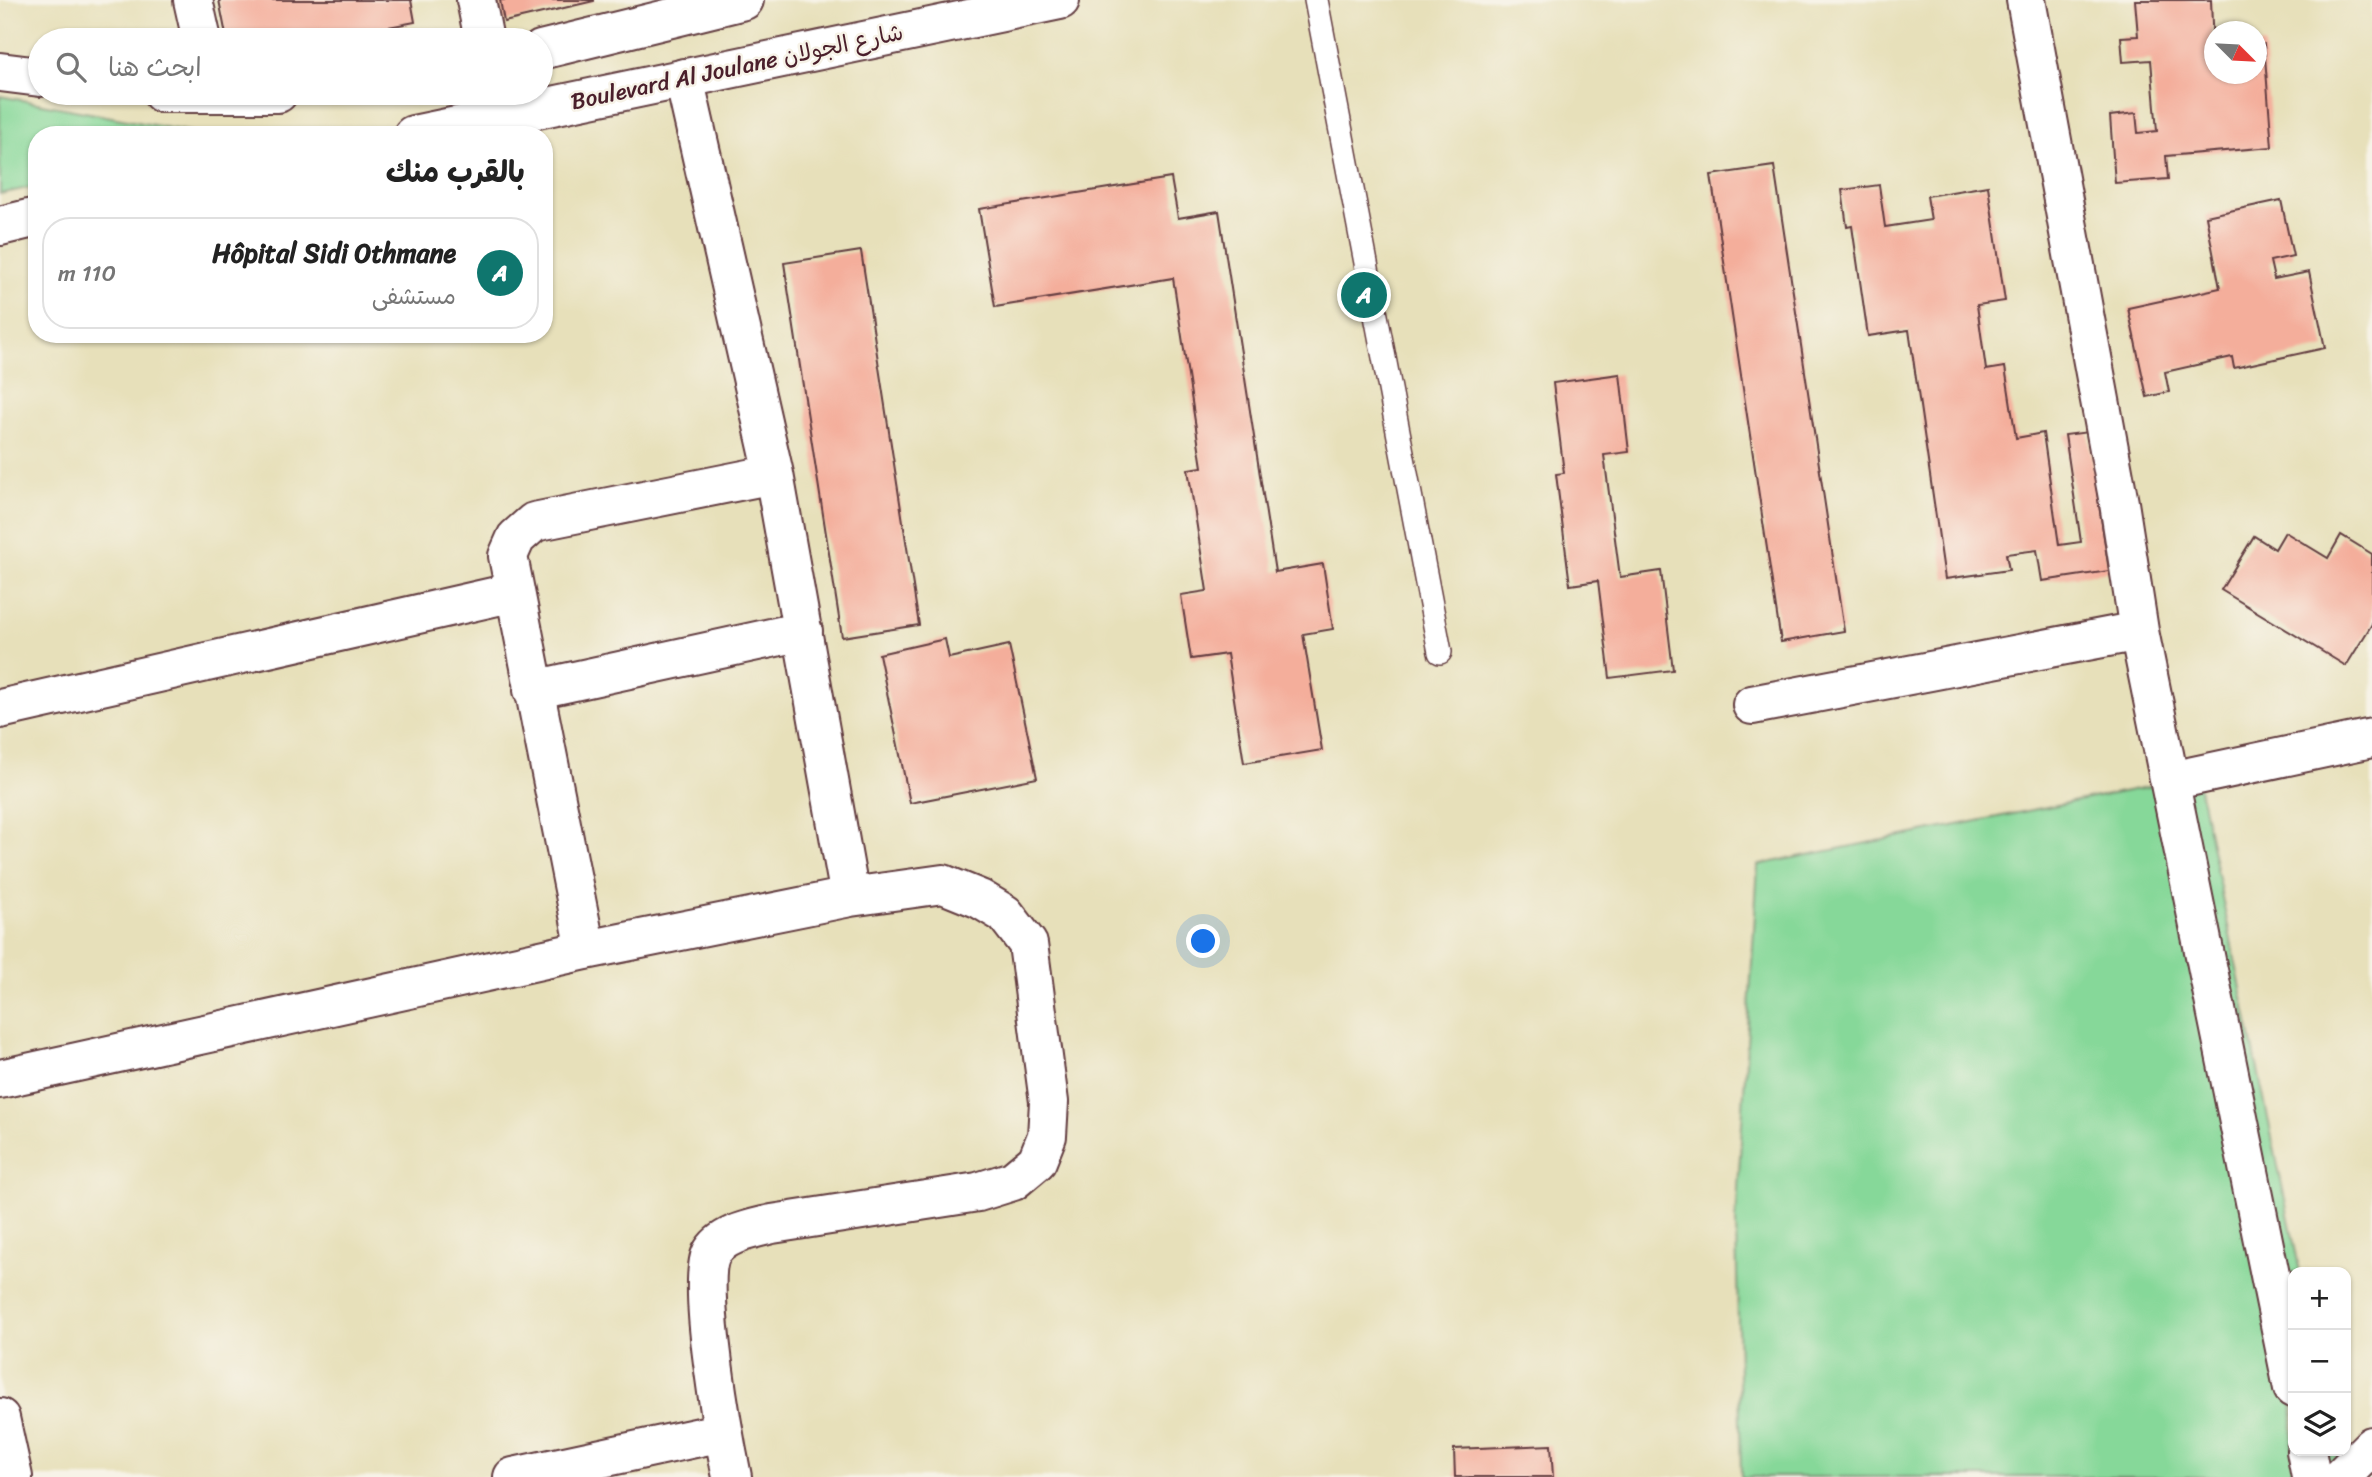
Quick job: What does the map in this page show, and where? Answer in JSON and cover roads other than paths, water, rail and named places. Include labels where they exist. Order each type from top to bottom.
[{"type":"street","points":[[193,0],[199,28]]},
{"type":"street","points":[[476,0],[482,28]]},
{"type":"street","points":[[553,47],[744,0]]},
{"type":"street","name":"Boulevard Al Joulane شارع الجولان","points":[[457,126],[1060,0]]},
{"type":"street","points":[[2026,0],[2117,490],[2139,631],[2288,1363]]},
{"type":"street","points":[[0,72],[28,76]]},
{"type":"street","points":[[684,78],[774,474],[850,897]]},
{"type":"street","points":[[0,226],[28,220]]},
{"type":"street","points":[[586,950],[508,556],[516,538],[534,523],[774,474]]},
{"type":"street","points":[[0,709],[515,592]]},
{"type":"street","points":[[533,690],[803,631]]},
{"type":"street","points":[[1752,705],[2139,631]]},
{"type":"street","points":[[2170,781],[2372,738]]},
{"type":"street","points":[[0,1079],[586,950],[850,897],[943,884],[1005,914],[1028,944],[1049,1102],[1047,1136],[1037,1161],[1013,1181],[978,1192],[772,1224],[744,1231],[726,1240],[711,1254],[706,1295],[723,1432],[732,1477]]},
{"type":"street","points":[[0,1418],[13,1477]]},
{"type":"street","points":[[513,1477],[723,1432]]},
{"type":"street","points":[[2341,1477],[2372,1446]]},
{"type":"street","points":[[2307,1456],[2311,1477]]},
{"type":"lane","points":[[1316,0],[1440,652]]},
{"type":"place","name":"Hôpital Sidi Othmane","points":[[1364,295]]}]
